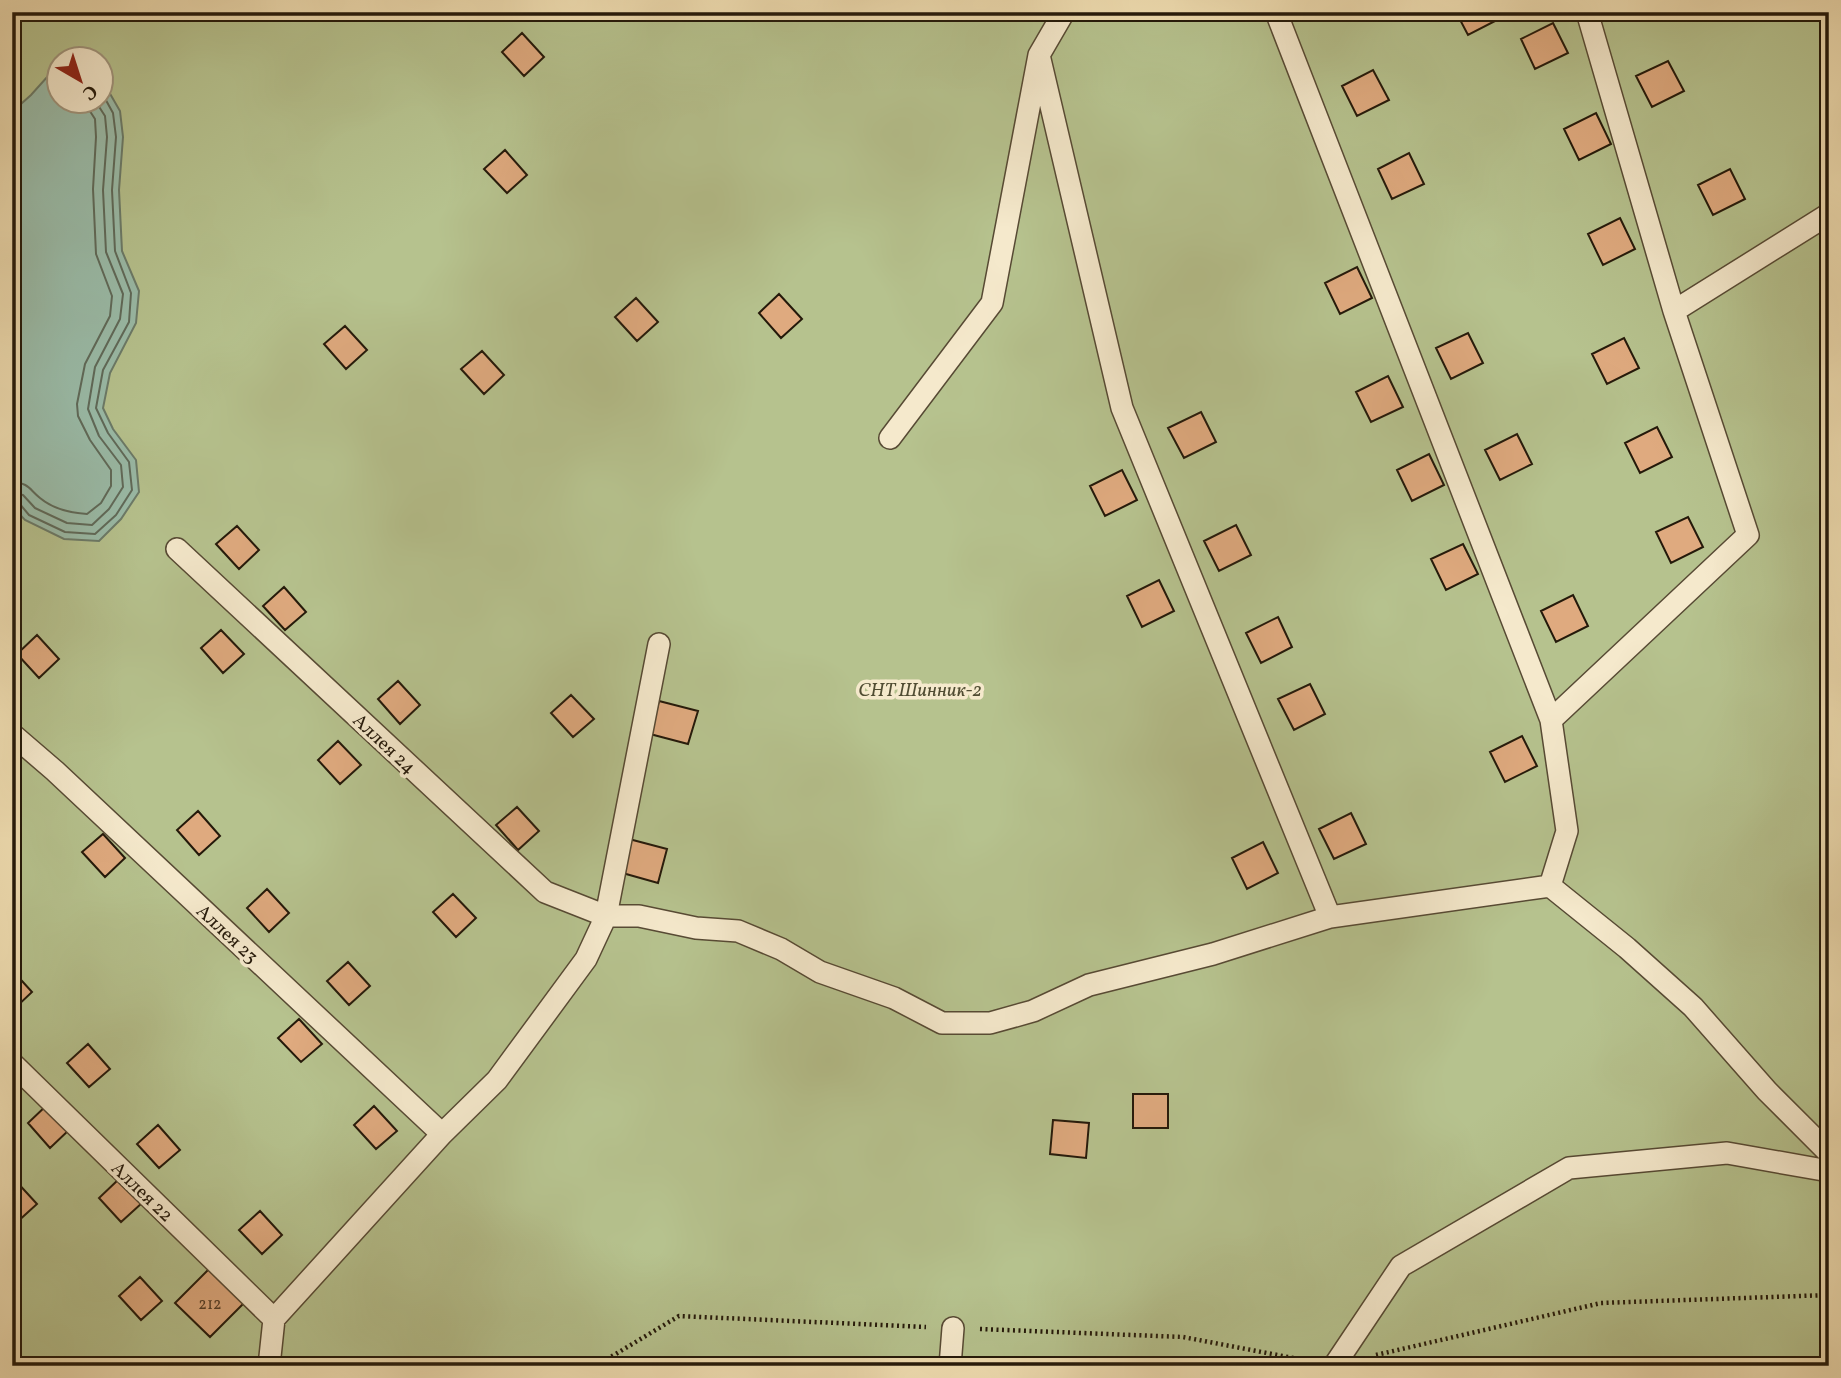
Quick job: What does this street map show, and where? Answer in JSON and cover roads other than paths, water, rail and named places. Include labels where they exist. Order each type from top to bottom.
[{"type":"lane","points":[[890,438],[992,303],[1039,55],[1064,12]]},
{"type":"lane","points":[[1276,12],[1552,720],[1567,831],[1550,886],[1627,948],[1693,1007],[1767,1091],[1829,1153]]},
{"type":"lane","points":[[1552,720],[1748,535],[1674,311],[1587,12]]},
{"type":"lane","points":[[1039,55],[1122,408],[1330,917]]},
{"type":"lane","points":[[1674,311],[1829,214]]},
{"type":"lane","name":"Аллея 24","points":[[177,549],[545,892],[606,915],[639,916],[696,928],[738,931],[781,949],[820,972],[894,998],[942,1023],[990,1023],[1033,1011],[1089,985],[1213,954],[1330,917],[1550,886]]},
{"type":"lane","points":[[269,1366],[274,1319],[442,1135],[497,1080],[586,959],[606,915],[659,644]]},
{"type":"lane","name":"Аллея 23","points":[[12,734],[55,771],[442,1135]]},
{"type":"lane","name":"Аллея 22","points":[[12,1063],[274,1319]]},
{"type":"lane","points":[[1334,1365],[1401,1266],[1569,1168],[1727,1153],[1829,1171]]},
{"type":"lane","points":[[950,1366],[953,1328]]},
{"type":"water","points":[[46,78],[46,116],[116,116],[116,104],[120,111],[123,137],[119,190],[122,251],[139,291],[136,323],[110,373],[103,408],[113,429],[136,460],[139,492],[121,519],[99,541],[64,539],[25,520],[12,506],[12,112]]},
{"type":"park label","name":"СНТ Шинник-2","points":[[920,689]]}]
